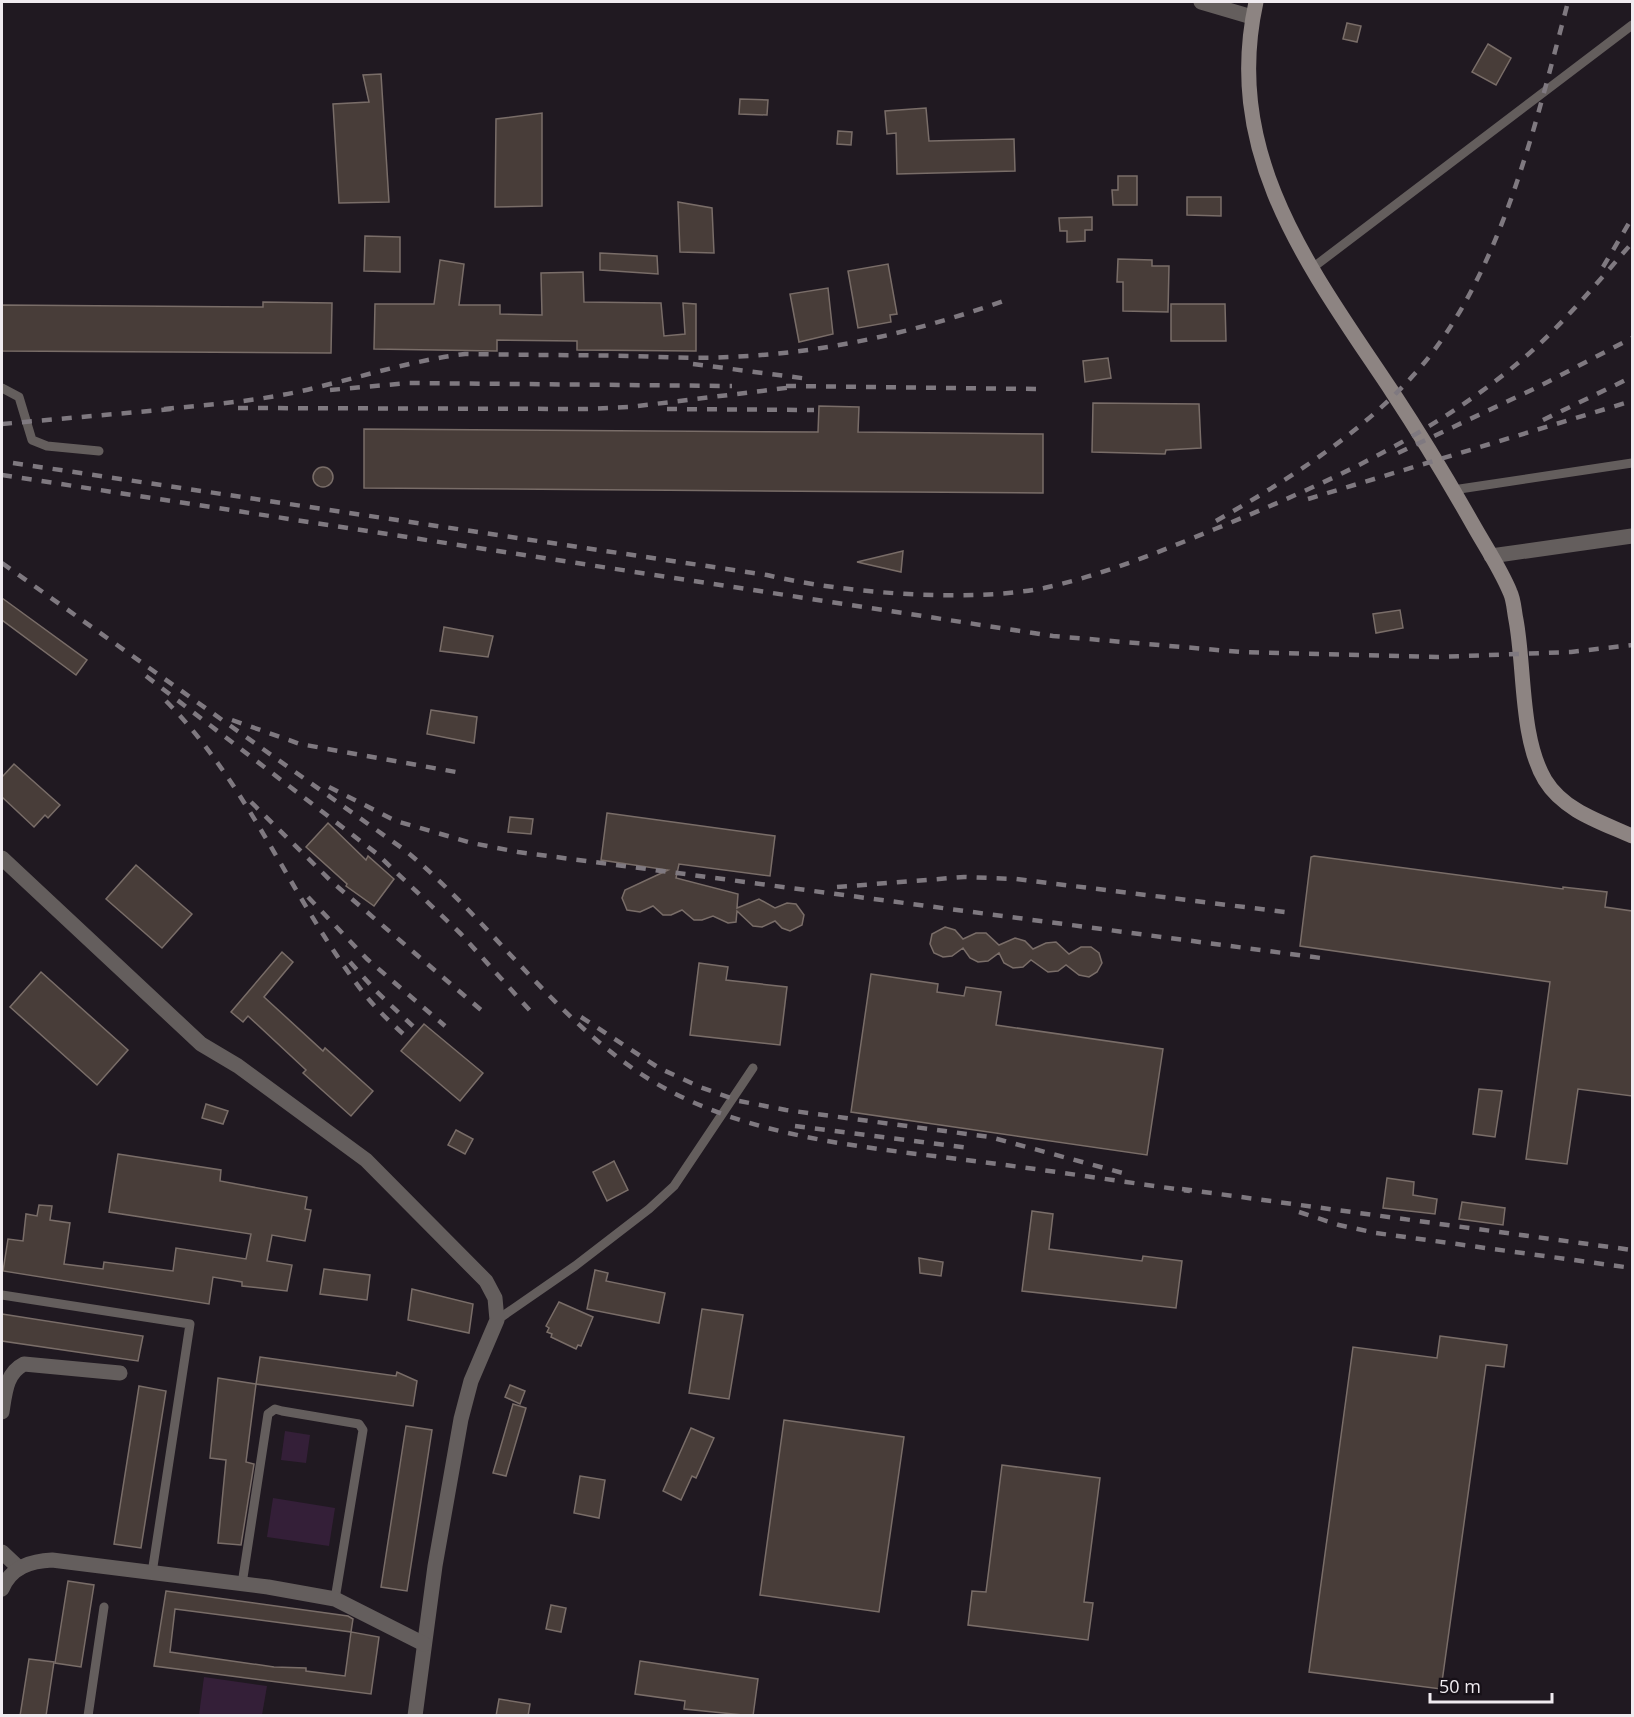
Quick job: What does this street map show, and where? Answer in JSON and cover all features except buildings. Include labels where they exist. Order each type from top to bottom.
[{"type":"street","points":[[1201,2],[1252,17]]},
{"type":"street","points":[[1256,2],[1252,17],[1249,57],[1252,125],[1272,195],[1311,269],[1454,490],[1511,593],[1522,655],[1530,736],[1540,770],[1557,795],[1582,815],[1632,836]]},
{"type":"street","points":[[1491,556],[1632,536]]},
{"type":"street","points":[[2,858],[201,1044],[238,1066],[366,1160],[486,1281],[495,1298],[497,1320],[471,1381],[461,1419],[424,1644],[415,1716]]},
{"type":"street","points":[[2,1412],[7,1383],[14,1368],[24,1364],[120,1373]]},
{"type":"street","points":[[2,1552],[19,1568]]},
{"type":"street","points":[[2,1589],[19,1568],[38,1561],[52,1560],[242,1584],[335,1599],[424,1644]]},
{"type":"lane","points":[[1311,269],[1632,24]]},
{"type":"lane","points":[[2,388],[19,397],[32,440],[47,446],[99,451]]},
{"type":"lane","points":[[1454,490],[1632,463]]},
{"type":"lane","points":[[497,1320],[575,1266],[649,1209],[674,1186],[753,1068]]},
{"type":"lane","points":[[2,1295],[190,1324],[152,1573]]},
{"type":"lane","points":[[242,1584],[268,1414],[274,1409],[359,1424],[363,1430],[335,1599]]},
{"type":"lane","points":[[88,1716],[104,1607]]},
{"type":"shaded area","points":[[285,1431],[310,1435],[306,1463],[281,1460]]},
{"type":"shaded area","points":[[273,1498],[335,1508],[329,1546],[267,1537]]},
{"type":"shaded area","points":[[204,1677],[267,1686],[262,1715],[199,1715]]},
{"type":"railway","points":[[1216,521],[1297,472],[1350,434],[1374,414],[1419,369],[1448,331],[1473,288],[1513,194],[1529,146],[1568,2]]},
{"type":"railway","points":[[1603,267],[1632,218]]},
{"type":"railway","points":[[13,463],[767,575],[831,587],[943,595],[979,595],[1044,588],[1088,577],[1173,546],[1335,477],[1411,437],[1484,390],[1518,363],[1577,305],[1632,243]]},
{"type":"railway","points":[[164,409],[283,395],[411,364],[465,354],[706,358],[801,351],[905,331],[1006,300]]},
{"type":"railway","points":[[1398,453],[1538,387],[1632,338]]},
{"type":"railway","points":[[693,364],[809,379]]},
{"type":"railway","points":[[1543,420],[1632,377]]},
{"type":"railway","points":[[330,390],[409,383],[732,386]]},
{"type":"railway","points":[[786,386],[1037,389]]},
{"type":"railway","points":[[238,408],[586,409],[630,407],[794,387]]},
{"type":"railway","points":[[1308,499],[1632,401]]},
{"type":"railway","points":[[2,424],[172,409]]},
{"type":"railway","points":[[667,409],[814,410]]},
{"type":"railway","points":[[2,475],[1053,636],[1241,652],[1437,657],[1571,652],[1632,645]]},
{"type":"railway","points":[[2,563],[406,851],[462,904],[569,1015],[628,1065],[666,1089],[707,1108],[750,1123],[839,1143],[1190,1191]]},
{"type":"railway","points":[[146,676],[376,853],[461,934],[533,1014]]},
{"type":"railway","points":[[166,701],[222,769],[313,918],[362,991],[410,1040]]},
{"type":"railway","points":[[232,720],[300,744],[456,772]]},
{"type":"railway","points":[[329,787],[396,821],[472,843],[518,852],[1321,958]]},
{"type":"railway","points":[[251,802],[332,882],[488,1016]]},
{"type":"railway","points":[[837,887],[964,877],[1016,879],[1293,913]]},
{"type":"railway","points":[[308,897],[367,959],[445,1026]]},
{"type":"railway","points":[[350,962],[376,991],[418,1031]]},
{"type":"railway","points":[[581,1017],[659,1068],[700,1087],[739,1101],[786,1110],[990,1137],[1130,1175]]},
{"type":"railway","points":[[795,1126],[969,1148]]},
{"type":"railway","points":[[1182,1189],[1632,1250]]},
{"type":"railway","points":[[1299,1212],[1339,1225],[1376,1233],[1632,1268]]}]
